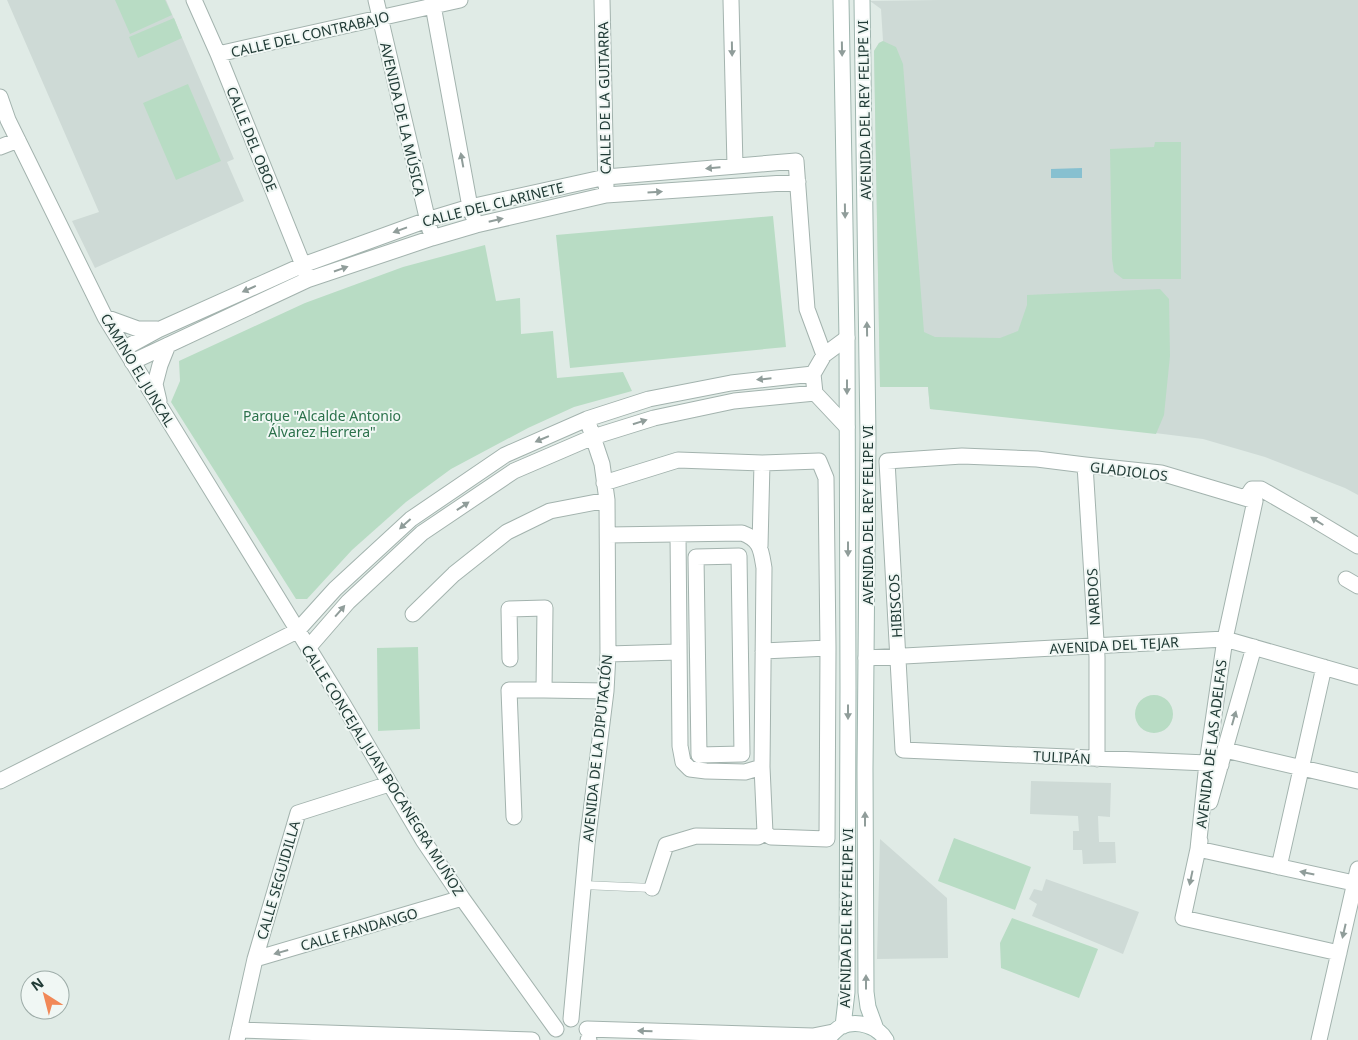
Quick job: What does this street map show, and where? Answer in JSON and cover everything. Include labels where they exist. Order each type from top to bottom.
[{"type":"street","name":"CALLE DEL OBOE","points":[[194,0],[218,54],[305,272]]},
{"type":"street","name":"AVENIDA DE LA MÚSICA","points":[[376,0],[432,238]]},
{"type":"street","name":"CALLE DEL CONTRABAJO","points":[[218,54],[433,3],[460,0]]},
{"type":"street","name":"CALLE DE LA GUITARRA","points":[[602,0],[606,195]]},
{"type":"street","points":[[731,0],[735,166]]},
{"type":"street","name":"AVENIDA DEL REY FELIPE VI","points":[[834,1033],[848,982],[847,338],[841,0]]},
{"type":"street","name":"AVENIDA DEL REY FELIPE VI","points":[[862,0],[868,437],[866,992],[868,1007],[886,1036]]},
{"type":"street","points":[[433,3],[470,207],[476,225]]},
{"type":"street","name":"CAMINO EL JUNCAL","points":[[0,97],[8,120],[105,317],[297,631]]},
{"type":"street","points":[[0,147],[18,140]]},
{"type":"street","name":"CALLE DEL CLARINETE","points":[[125,348],[158,330],[305,272],[427,220],[470,207],[606,177],[796,161],[798,182],[606,195],[476,225],[305,272],[132,362]]},
{"type":"street","points":[[798,182],[807,309],[824,354]]},
{"type":"street","points":[[105,317],[138,329],[158,330]]},
{"type":"street","points":[[847,338],[824,354],[813,374],[815,393],[847,426]]},
{"type":"street","points":[[160,408],[155,384],[168,344]]},
{"type":"street","points":[[0,781],[297,631],[335,589],[411,519],[505,455],[587,419],[649,399],[731,383],[813,374]]},
{"type":"street","points":[[308,648],[348,602],[422,533],[514,471],[593,437],[654,418],[725,403],[815,393]]},
{"type":"street","name":"AVENIDA DE LA DIPUTACIÓN","points":[[571,1019],[590,815],[606,691],[608,654],[607,500],[602,464],[587,419]]},
{"type":"street","name":"GLADIOLOS","points":[[888,461],[962,456],[1037,459],[1085,466],[1161,473],[1246,498]]},
{"type":"street","points":[[604,483],[678,460],[762,463],[819,460],[826,478],[828,648],[827,839],[771,838],[765,832],[762,767],[764,568],[760,546],[762,463]]},
{"type":"street","name":"HIBISCOS","points":[[888,461],[903,750]]},
{"type":"street","name":"NARDOS","points":[[1085,466],[1096,646],[1097,759]]},
{"type":"street","points":[[1225,639],[1255,501],[1246,498],[1252,489],[1261,489],[1358,546]]},
{"type":"street","points":[[413,614],[454,574],[507,532],[550,511],[607,500]]},
{"type":"street","points":[[608,535],[742,533],[751,536],[760,546]]},
{"type":"street","points":[[678,534],[680,746],[683,762],[690,769],[706,771],[745,772],[762,767]]},
{"type":"street","points":[[739,556],[742,754],[699,755],[696,557],[739,556]]},
{"type":"street","points":[[510,659],[509,609],[545,608],[544,690]]},
{"type":"street","name":"CALLE CONCEJAL JUAN BOCANEGRA MUÑOZ","points":[[297,631],[423,840],[556,1035]]},
{"type":"street","name":"AVENIDA DEL TEJAR","points":[[866,658],[1225,639],[1358,677]]},
{"type":"street","name":"AVENIDA DE LAS ADELFAS","points":[[1225,639],[1214,764],[1183,918],[1339,953]]},
{"type":"street","name":"AVENIDA DE LAS ADELFAS","points":[[1214,764],[1225,750],[1254,647]]},
{"type":"street","points":[[763,651],[828,648]]},
{"type":"street","points":[[608,654],[678,652]]},
{"type":"street","points":[[1279,867],[1324,667]]},
{"type":"street","points":[[514,817],[509,690],[606,691]]},
{"type":"street","name":"TULIPÁN","points":[[903,750],[1214,764]]},
{"type":"street","points":[[1225,750],[1358,781]]},
{"type":"street","name":"CALLE SEGUIDILLA","points":[[238,1035],[255,960],[298,813],[389,784]]},
{"type":"street","points":[[652,888],[666,846],[696,836],[758,837],[765,832]]},
{"type":"street","points":[[1198,849],[1279,867],[1357,879],[1319,1040]]},
{"type":"street","name":"CALLE FANDANGO","points":[[255,960],[462,898]]},
{"type":"street","points":[[556,1035],[562,1022],[571,1019],[581,1021],[588,1036],[813,1036],[834,1033],[854,1024],[865,1024],[886,1036]]},
{"type":"street","points":[[238,1035],[532,1040]]},
{"type":"lane","points":[[583,885],[652,888]]},
{"type":"shaded area","points":[[7,0],[166,0],[234,159],[227,162],[244,201],[95,268],[72,221],[99,212]]},
{"type":"shaded area","points":[[1358,0],[1358,495],[1345,488],[1265,457],[1203,439],[1019,416],[930,409],[928,387],[880,387],[874,51],[879,43],[883,41],[881,9],[870,1]]},
{"type":"shaded area","points":[[1031,781],[1111,783],[1110,817],[1098,816],[1099,842],[1115,842],[1116,863],[1083,864],[1082,850],[1073,850],[1073,831],[1079,831],[1078,816],[1030,814]]},
{"type":"shaded area","points":[[880,839],[947,898],[948,958],[877,959]]},
{"type":"shaded area","points":[[1046,879],[1139,912],[1123,954],[1032,916],[1037,904],[1029,899],[1034,889],[1042,891]]},
{"type":"green space","points":[[115,0],[165,0],[172,15],[130,34]]},
{"type":"green space","points":[[174,18],[182,38],[138,58],[129,37]]},
{"type":"green space","points":[[883,41],[896,47],[903,64],[924,332],[935,337],[1000,338],[1018,331],[1027,305],[1027,295],[1160,289],[1169,299],[1170,356],[1164,415],[1156,434],[930,409],[928,387],[880,387],[874,51],[879,43]]},
{"type":"green space","points":[[188,84],[221,161],[176,180],[143,103]]},
{"type":"green space","points":[[1155,142],[1181,142],[1181,279],[1123,279],[1114,272],[1112,259],[1110,149],[1154,147]]},
{"type":"green space","points":[[773,216],[786,347],[570,368],[556,235]]},
{"type":"green space","name":"Parque \"Alcalde Antonio Álvarez Herrera\"","points":[[485,245],[496,301],[520,298],[521,334],[553,331],[557,378],[623,372],[632,391],[574,407],[528,428],[451,469],[406,502],[352,550],[307,599],[296,599],[171,402],[180,381],[179,361],[305,303],[403,267]]},
{"type":"green space","points":[[418,647],[420,729],[378,731],[377,648]]},
{"type":"green space","points":[[1154,695],[1168,700],[1173,714],[1168,728],[1154,733],[1140,728],[1135,714],[1140,700]]},
{"type":"green space","points":[[954,838],[1031,867],[1015,910],[938,881]]},
{"type":"green space","points":[[1012,918],[1098,949],[1079,998],[1001,968],[1000,943]]},
{"type":"water","points":[[1082,168],[1082,178],[1051,178],[1051,169]]}]
